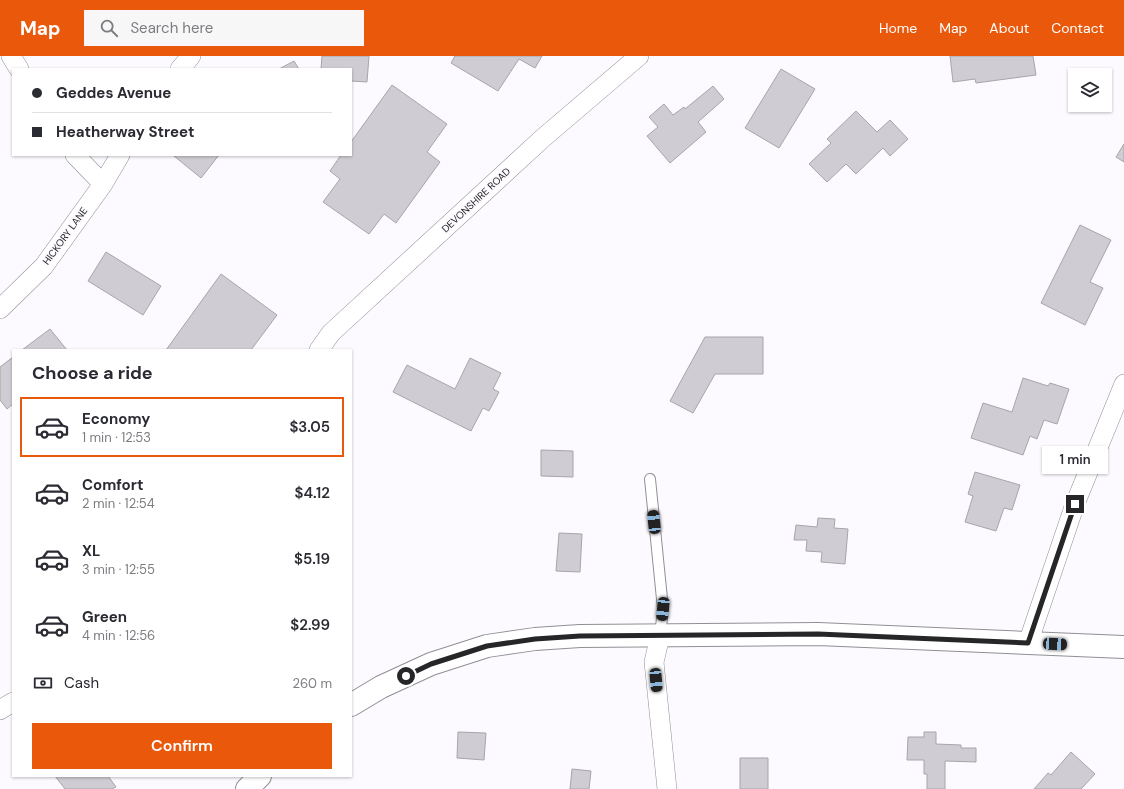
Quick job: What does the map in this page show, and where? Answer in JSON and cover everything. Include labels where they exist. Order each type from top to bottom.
[{"type":"main road","points":[[352,704],[381,687],[431,664],[487,646],[542,638],[580,636],[818,634],[1124,648]]},
{"type":"main road","points":[[247,789],[259,777]]},
{"type":"street","points":[[11,56],[18,68]]},
{"type":"street","points":[[181,68],[191,56]]},
{"type":"street","name":"DEVONSHIRE ROAD","points":[[320,349],[331,333],[543,138],[639,56]]},
{"type":"street","points":[[76,156],[103,184]]},
{"type":"street","name":"HICKORY LANE","points":[[0,309],[44,266],[103,184],[119,156]]},
{"type":"street","points":[[1028,643],[1075,504],[1124,384]]},
{"type":"street","points":[[660,636],[654,662],[667,789]]},
{"type":"street","points":[[0,710],[12,703]]},
{"type":"lane","points":[[650,479],[663,609],[660,636]]},
{"type":"building","points":[[322,56],[369,56],[367,82],[352,81],[352,68],[321,68]]},
{"type":"building","points":[[455,56],[542,56],[535,68],[519,59],[498,91],[451,63]]},
{"type":"building","points":[[950,56],[1033,56],[1036,75],[976,83],[975,79],[953,82]]},
{"type":"building","points":[[294,61],[298,68],[281,68]]},
{"type":"building","points":[[781,69],[815,89],[779,148],[745,128]]},
{"type":"building","points":[[392,85],[447,124],[427,152],[440,162],[396,223],[384,214],[369,234],[323,202],[340,179],[330,171],[340,156],[352,156],[352,141]]},
{"type":"building","points":[[713,86],[724,99],[698,122],[706,132],[670,163],[647,136],[658,127],[649,117],[664,104],[673,115],[684,107],[685,109]]},
{"type":"building","points":[[856,111],[877,132],[890,120],[908,139],[890,156],[883,148],[856,174],[846,164],[827,182],[809,164],[831,143],[827,139]]},
{"type":"building","points":[[1124,144],[1124,162],[1116,157]]},
{"type":"building","points":[[174,156],[218,156],[201,178]]},
{"type":"building","points":[[1080,225],[1111,240],[1090,282],[1103,288],[1085,325],[1041,303]]},
{"type":"building","points":[[106,252],[161,286],[143,315],[88,281]]},
{"type":"building","points":[[221,274],[277,315],[252,349],[167,349]]},
{"type":"building","points":[[50,329],[66,349],[23,349]]},
{"type":"building","points":[[705,337],[763,337],[763,374],[715,374],[693,413],[670,401]]},
{"type":"building","points":[[12,358],[12,405],[7,409],[0,400],[0,367]]},
{"type":"building","points":[[470,358],[501,373],[493,389],[499,392],[489,411],[483,408],[471,431],[393,392],[407,365],[455,389]]},
{"type":"building","points":[[1023,378],[1048,386],[1050,383],[1069,389],[1057,424],[1044,420],[1037,439],[1030,436],[1023,455],[971,438],[983,403],[1012,412]]},
{"type":"building","points":[[541,450],[573,451],[573,477],[541,476]]},
{"type":"building","points":[[975,472],[1020,485],[1012,510],[1004,508],[996,531],[965,522],[973,496],[968,494]]},
{"type":"building","points":[[818,518],[835,519],[834,528],[848,529],[845,564],[821,562],[822,552],[806,551],[807,540],[794,540],[796,525],[817,527]]},
{"type":"building","points":[[559,533],[582,534],[580,572],[556,571]]},
{"type":"building","points":[[458,732],[486,733],[484,760],[457,758]]},
{"type":"building","points":[[924,732],[936,732],[936,744],[961,745],[961,748],[976,748],[976,762],[945,761],[945,789],[927,789],[927,774],[924,774],[924,760],[907,760],[908,737],[924,737]]},
{"type":"building","points":[[1071,752],[1095,774],[1081,789],[1034,789],[1048,773],[1051,775]]},
{"type":"building","points":[[740,758],[768,758],[768,789],[740,789]]},
{"type":"building","points":[[572,769],[591,771],[589,789],[570,789]]},
{"type":"building","points":[[56,777],[109,777],[116,787],[112,789],[65,789]]},
{"type":"route","points":[[406,676],[431,664],[487,646],[535,639],[580,636],[818,634],[1028,643],[1075,504]]}]
